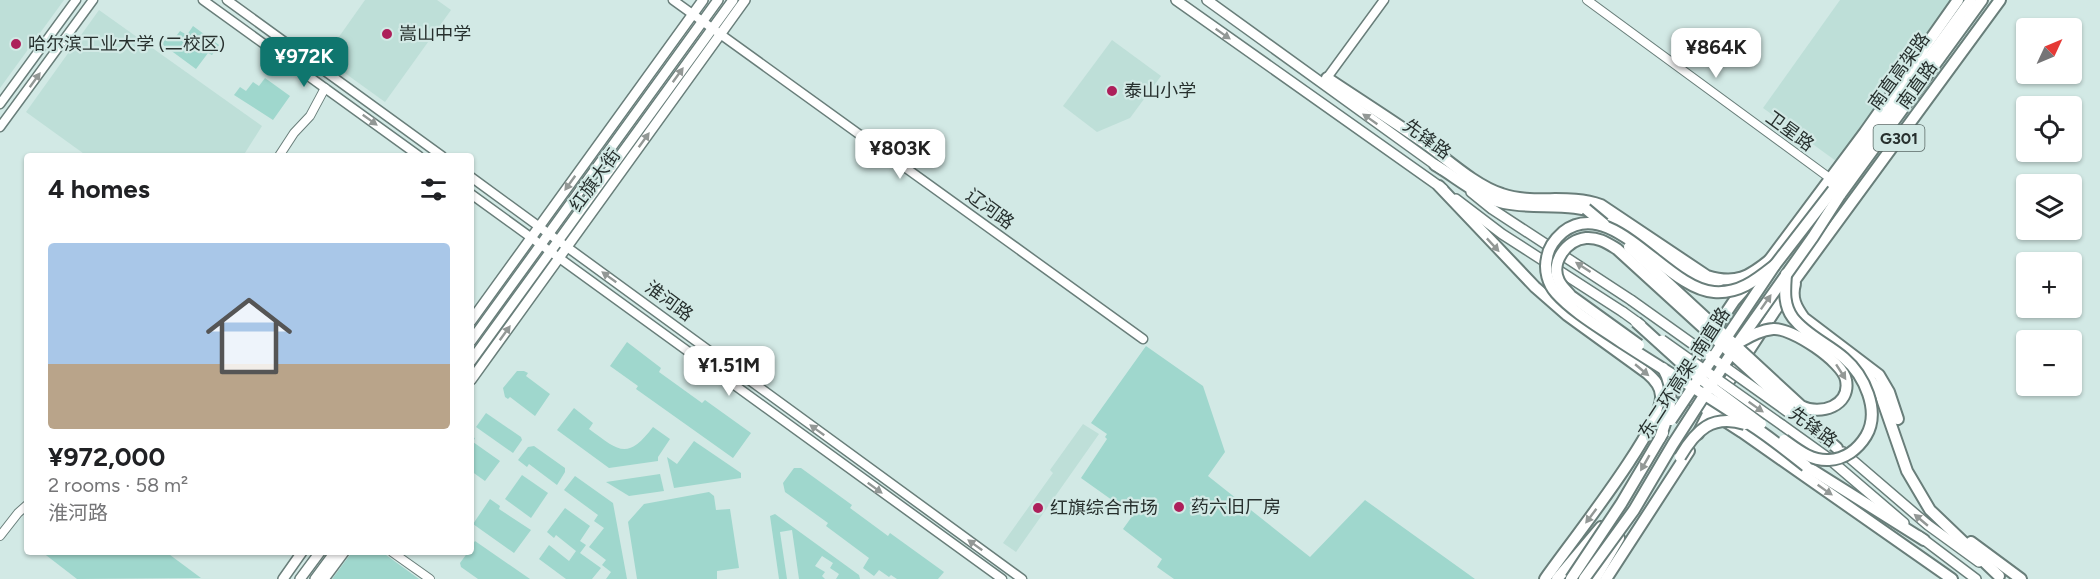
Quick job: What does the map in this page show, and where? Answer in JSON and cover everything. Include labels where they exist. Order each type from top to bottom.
[{"type":"highway","points":[[1800,231],[1813,206],[1960,0]]},
{"type":"highway","name":"南直路","points":[[1773,262],[1835,188],[1960,0]]},
{"type":"highway","name":"南直高架路","points":[[1835,188],[1971,0]]},
{"type":"highway","points":[[1813,237],[1847,199],[1985,4],[1999,0]]},
{"type":"highway","name":"南直路","points":[[1792,275],[1999,0]]},
{"type":"highway","name":"南直高架路","points":[[1835,188],[1985,4]]},
{"type":"highway","points":[[1325,81],[1380,111],[1495,192],[1519,198],[1572,198],[1588,200],[1601,205],[1707,276],[1719,280],[1744,277],[1773,262]]},
{"type":"highway","points":[[1435,165],[1477,191],[1501,202],[1586,209],[1605,217],[1694,276],[1725,291]]},
{"type":"highway","points":[[1439,186],[1535,287],[1567,315],[1641,369],[1654,380],[1662,394],[1659,410],[1649,429],[1600,505],[1545,579]]},
{"type":"highway","name":"东二环高架-南直路","points":[[1571,579],[1621,504],[1660,438],[1773,262],[1835,188]]},
{"type":"highway","name":"东二环高架-南直路","points":[[1584,579],[1634,510],[1738,343],[1792,275],[1813,237],[1835,188]]},
{"type":"highway","points":[[1586,209],[1801,406],[1817,412],[1824,411],[1836,405],[1844,396],[1847,381],[1842,369],[1795,334],[1774,329],[1756,333],[1738,343]]},
{"type":"highway","points":[[1773,262],[1744,287],[1725,291],[1704,290],[1693,286],[1619,234],[1602,225],[1592,223],[1571,227],[1561,234],[1553,242],[1546,260],[1548,280],[1553,289],[1571,307],[1754,426],[1806,466],[1924,540]]},
{"type":"highway","points":[[1660,438],[1671,408],[1672,392],[1670,382],[1660,364],[1646,350],[1572,296],[1559,281],[1557,273],[1559,258],[1565,249],[1577,240],[1587,238],[1603,240],[1617,249],[1788,409],[1837,448]]},
{"type":"highway","points":[[1662,394],[1674,390],[1734,301],[1773,262]]},
{"type":"highway","points":[[1792,275],[1786,305],[1793,318],[1865,373],[1880,393],[1901,456],[1921,497],[1933,514],[2001,578]]},
{"type":"highway","points":[[1792,275],[1797,308],[1804,318],[1862,361],[1884,381],[1921,497]]},
{"type":"highway","name":"G301","points":[[1684,455],[1792,275]]},
{"type":"highway","points":[[1636,322],[1689,370],[1801,453],[1815,459],[1839,458],[1852,452],[1869,431],[1872,419],[1870,399],[1858,374],[1846,359]]},
{"type":"highway","points":[[1674,390],[1710,410],[1952,579]]},
{"type":"highway","points":[[1606,579],[1696,434],[1712,423],[1729,420],[1754,426]]},
{"type":"highway","points":[[1684,455],[1702,435],[1718,427],[1726,426],[1742,432]]},
{"type":"highway","points":[[1557,579],[1621,504]]},
{"type":"highway","points":[[1595,579],[1634,510]]},
{"type":"highway","points":[[1933,514],[2021,579]]},
{"type":"main road","points":[[0,104],[76,0]]},
{"type":"main road","points":[[0,127],[93,0]]},
{"type":"main road","points":[[203,0],[415,153]]},
{"type":"main road","points":[[227,0],[438,153]]},
{"type":"main road","name":"辽河路","points":[[673,0],[694,12]]},
{"type":"main road","name":"辽河路","points":[[681,0],[704,20],[1144,337]]},
{"type":"main road","name":"红旗大街","points":[[474,317],[703,0]]},
{"type":"main road","name":"红旗大街","points":[[474,337],[718,0]]},
{"type":"main road","name":"红旗大街","points":[[474,376],[567,247],[717,29],[733,0]]},
{"type":"main road","name":"红旗大街","points":[[474,357],[558,240],[717,29],[745,0]]},
{"type":"main road","name":"先锋路","points":[[1176,0],[1439,186],[1502,234],[1623,312],[1828,458],[1924,540],[1976,579]]},
{"type":"main road","name":"先锋路","points":[[1207,0],[1325,81],[1492,209],[1631,300],[1788,409]]},
{"type":"main road","points":[[1325,81],[1384,0]]},
{"type":"main road","name":"淮河路","points":[[474,179],[1022,579]]},
{"type":"main road","name":"淮河路","points":[[474,196],[1002,579]]},
{"type":"main road","name":"先锋路","points":[[1837,448],[1928,525],[2001,578]]},
{"type":"main road","points":[[283,579],[300,555]]},
{"type":"main road","points":[[300,579],[318,555]]},
{"type":"main road","points":[[315,579],[333,555]]},
{"type":"main road","points":[[324,579],[342,555]]},
{"type":"street","name":"卫星路","points":[[1587,0],[1835,188]]},
{"type":"street","points":[[281,153],[294,133],[310,116],[325,88]]},
{"type":"street","points":[[0,536],[24,508]]},
{"type":"street","points":[[396,555],[430,579]]},
{"type":"shaded area","name":"哈尔滨工业大学 (二校区)","points":[[0,0],[64,0],[0,88]]},
{"type":"shaded area","name":"嵩山中学","points":[[365,0],[437,0],[451,10],[385,102],[324,58]]},
{"type":"shaded area","points":[[1840,0],[1952,0],[1836,161],[1763,108]]},
{"type":"shaded area","points":[[99,10],[262,126],[245,153],[83,153],[26,112]]},
{"type":"shaded area","points":[[193,26],[219,45],[212,55],[208,53],[196,69],[162,44],[169,35],[174,39],[180,31],[187,35]]},
{"type":"shaded area","name":"泰山小学","points":[[1112,40],[1161,76],[1130,118],[1097,132],[1063,106]]},
{"type":"shaded area","points":[[265,78],[290,96],[273,120],[234,95],[240,87],[246,91],[253,82],[259,86]]},
{"type":"shaded area","points":[[627,342],[661,368],[659,372],[702,403],[705,400],[751,433],[733,458],[636,389],[638,386],[610,366]]},
{"type":"shaded area","points":[[1146,346],[1203,386],[1225,452],[1208,476],[1310,557],[1365,500],[1475,579],[1174,579],[1157,567],[1162,559],[1123,529],[1133,515],[1081,478],[1107,439],[1105,437],[1107,434],[1091,423]]},
{"type":"shaded area","points":[[517,371],[528,373],[526,376],[550,394],[535,416],[510,397],[508,399],[505,397],[503,388]]},
{"type":"shaded area","points":[[574,408],[593,423],[589,429],[616,447],[623,449],[636,445],[653,427],[670,439],[658,457],[658,461],[609,468],[557,430]]},
{"type":"shaded area","points":[[486,413],[521,437],[522,440],[513,453],[476,427]]},
{"type":"shaded area","name":"红旗综合市场","points":[[1083,424],[1099,434],[1016,552],[1003,543],[1053,473],[1050,470]]},
{"type":"shaded area","points":[[694,441],[741,473],[741,478],[674,488],[667,457],[677,464]]},
{"type":"shaded area","points":[[474,443],[500,461],[485,481],[474,473]]},
{"type":"shaded area","points":[[534,446],[565,468],[557,485],[529,464],[527,467],[518,460],[528,447]]},
{"type":"shaded area","points":[[794,468],[801,468],[852,505],[850,508],[888,536],[890,533],[944,572],[938,579],[897,579],[879,570],[874,576],[863,568],[869,558],[826,526],[828,523],[785,492],[783,483]]},
{"type":"shaded area","points":[[660,474],[664,491],[629,496],[606,482]]},
{"type":"shaded area","points":[[522,475],[548,493],[531,518],[505,499]]},
{"type":"shaded area","points":[[575,476],[613,503],[627,579],[606,579],[611,572],[602,565],[606,560],[589,547],[604,528],[594,521],[598,515],[564,490]]},
{"type":"shaded area","points":[[709,492],[714,496],[716,510],[730,509],[739,568],[717,571],[717,579],[637,579],[628,522],[644,504]]},
{"type":"shaded area","points":[[490,499],[500,506],[499,509],[531,530],[514,553],[474,523]]},
{"type":"shaded area","points":[[565,508],[590,526],[580,541],[586,545],[580,553],[601,568],[592,579],[566,579],[539,559],[549,545],[569,561],[576,551],[556,535],[554,538],[547,532]]},
{"type":"shaded area","points":[[775,514],[859,575],[860,579],[836,579],[839,574],[830,568],[833,563],[822,556],[815,566],[825,572],[822,576],[825,579],[799,579],[792,530],[780,532],[787,579],[779,579],[770,516]]},
{"type":"shaded area","points":[[475,541],[530,579],[478,579],[461,567],[460,563],[466,555],[474,555]]},
{"type":"shaded area","points":[[46,555],[170,555],[201,578],[77,579]]},
{"type":"shaded area","points":[[350,555],[386,555],[419,579],[332,579]]},
{"type":"place","name":"嵩山中学","points":[[387,34]]},
{"type":"place","name":"哈尔滨工业大学 (二校区)","points":[[16,44]]},
{"type":"place","name":"泰山小学","points":[[1112,91]]},
{"type":"place","name":"药六旧厂房","points":[[1179,507]]},
{"type":"place","name":"红旗综合市场","points":[[1038,508]]}]
